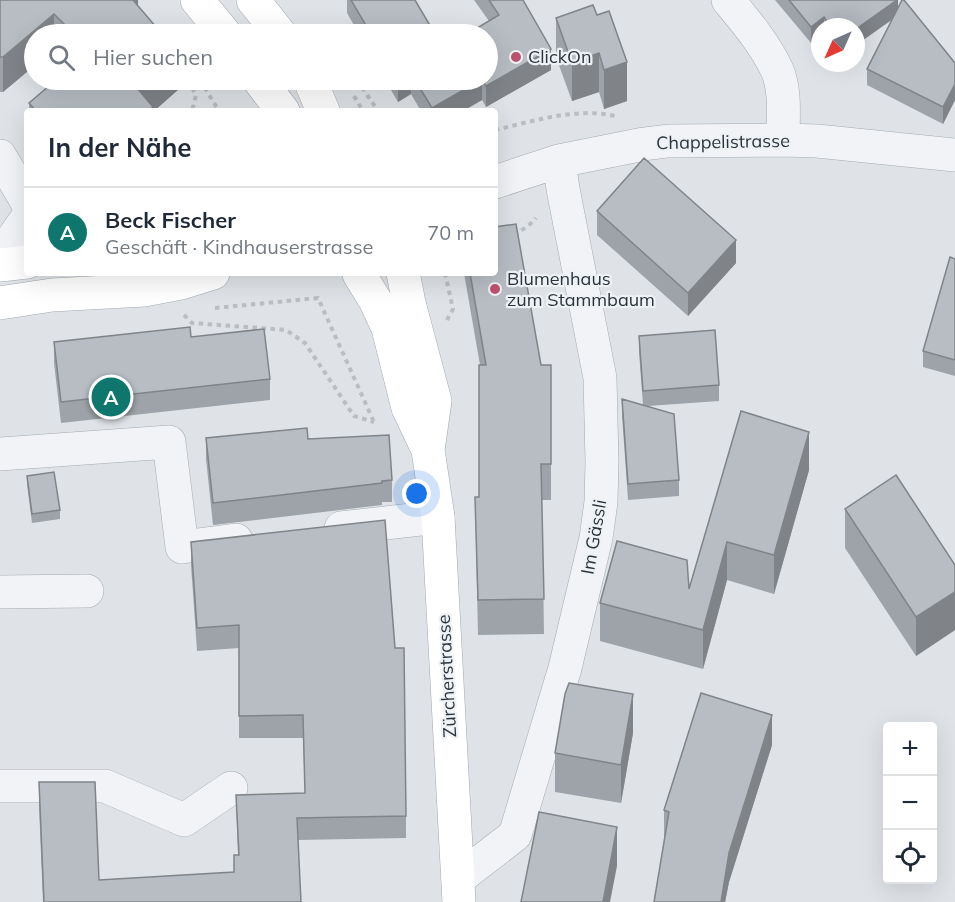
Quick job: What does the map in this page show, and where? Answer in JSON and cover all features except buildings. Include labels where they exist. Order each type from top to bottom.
[{"type":"main road","points":[[197,0],[217,24]]},
{"type":"main road","points":[[253,0],[272,24]]},
{"type":"main road","points":[[267,90],[281,108]]},
{"type":"main road","points":[[315,90],[323,108]]},
{"type":"main road","points":[[0,265],[24,262]]},
{"type":"main road","points":[[0,303],[52,296],[144,290],[203,276]]},
{"type":"main road","name":"Zürcherstrasse","points":[[360,276],[375,300],[388,328],[408,408],[428,450]]},
{"type":"main road","name":"Zürcherstrasse","points":[[404,276],[409,303],[435,401],[428,450],[438,517],[459,890]]},
{"type":"street","points":[[728,0],[756,34],[777,71],[783,100],[783,140]]},
{"type":"street","name":"Chappelistrasse","points":[[498,182],[561,175],[644,144],[668,141],[817,141],[955,155]]},
{"type":"street","points":[[0,156],[24,197]]},
{"type":"street","name":"Im Gässli","points":[[459,890],[515,835],[565,668],[596,538],[603,462],[600,378],[561,175]]},
{"type":"street","points":[[0,257],[24,222]]},
{"type":"street","points":[[0,454],[169,442],[182,547],[265,537]]},
{"type":"street","points":[[313,531],[438,517]]},
{"type":"street","points":[[0,592],[87,591]]},
{"type":"street","points":[[0,786],[105,786],[184,820],[231,788]]},
{"type":"path","points":[[193,90],[196,95],[193,108]]},
{"type":"path","points":[[206,90],[217,108]]},
{"type":"path","points":[[364,90],[376,108]]},
{"type":"path","points":[[498,129],[561,115],[604,113],[644,123],[644,144]]},
{"type":"path","points":[[511,234],[519,232],[532,223],[561,175]]},
{"type":"path","points":[[446,276],[453,309]]},
{"type":"path","points":[[193,311],[182,312],[192,323],[286,330],[305,343],[354,416],[374,422],[318,298],[204,310]]},
{"type":"place","name":"ClickOn","points":[[516,57]]},
{"type":"place","name":"Blumenhaus zum Stammbaum","points":[[495,289]]},
{"type":"place","name":"Beck Fischer","points":[[111,397]]}]
